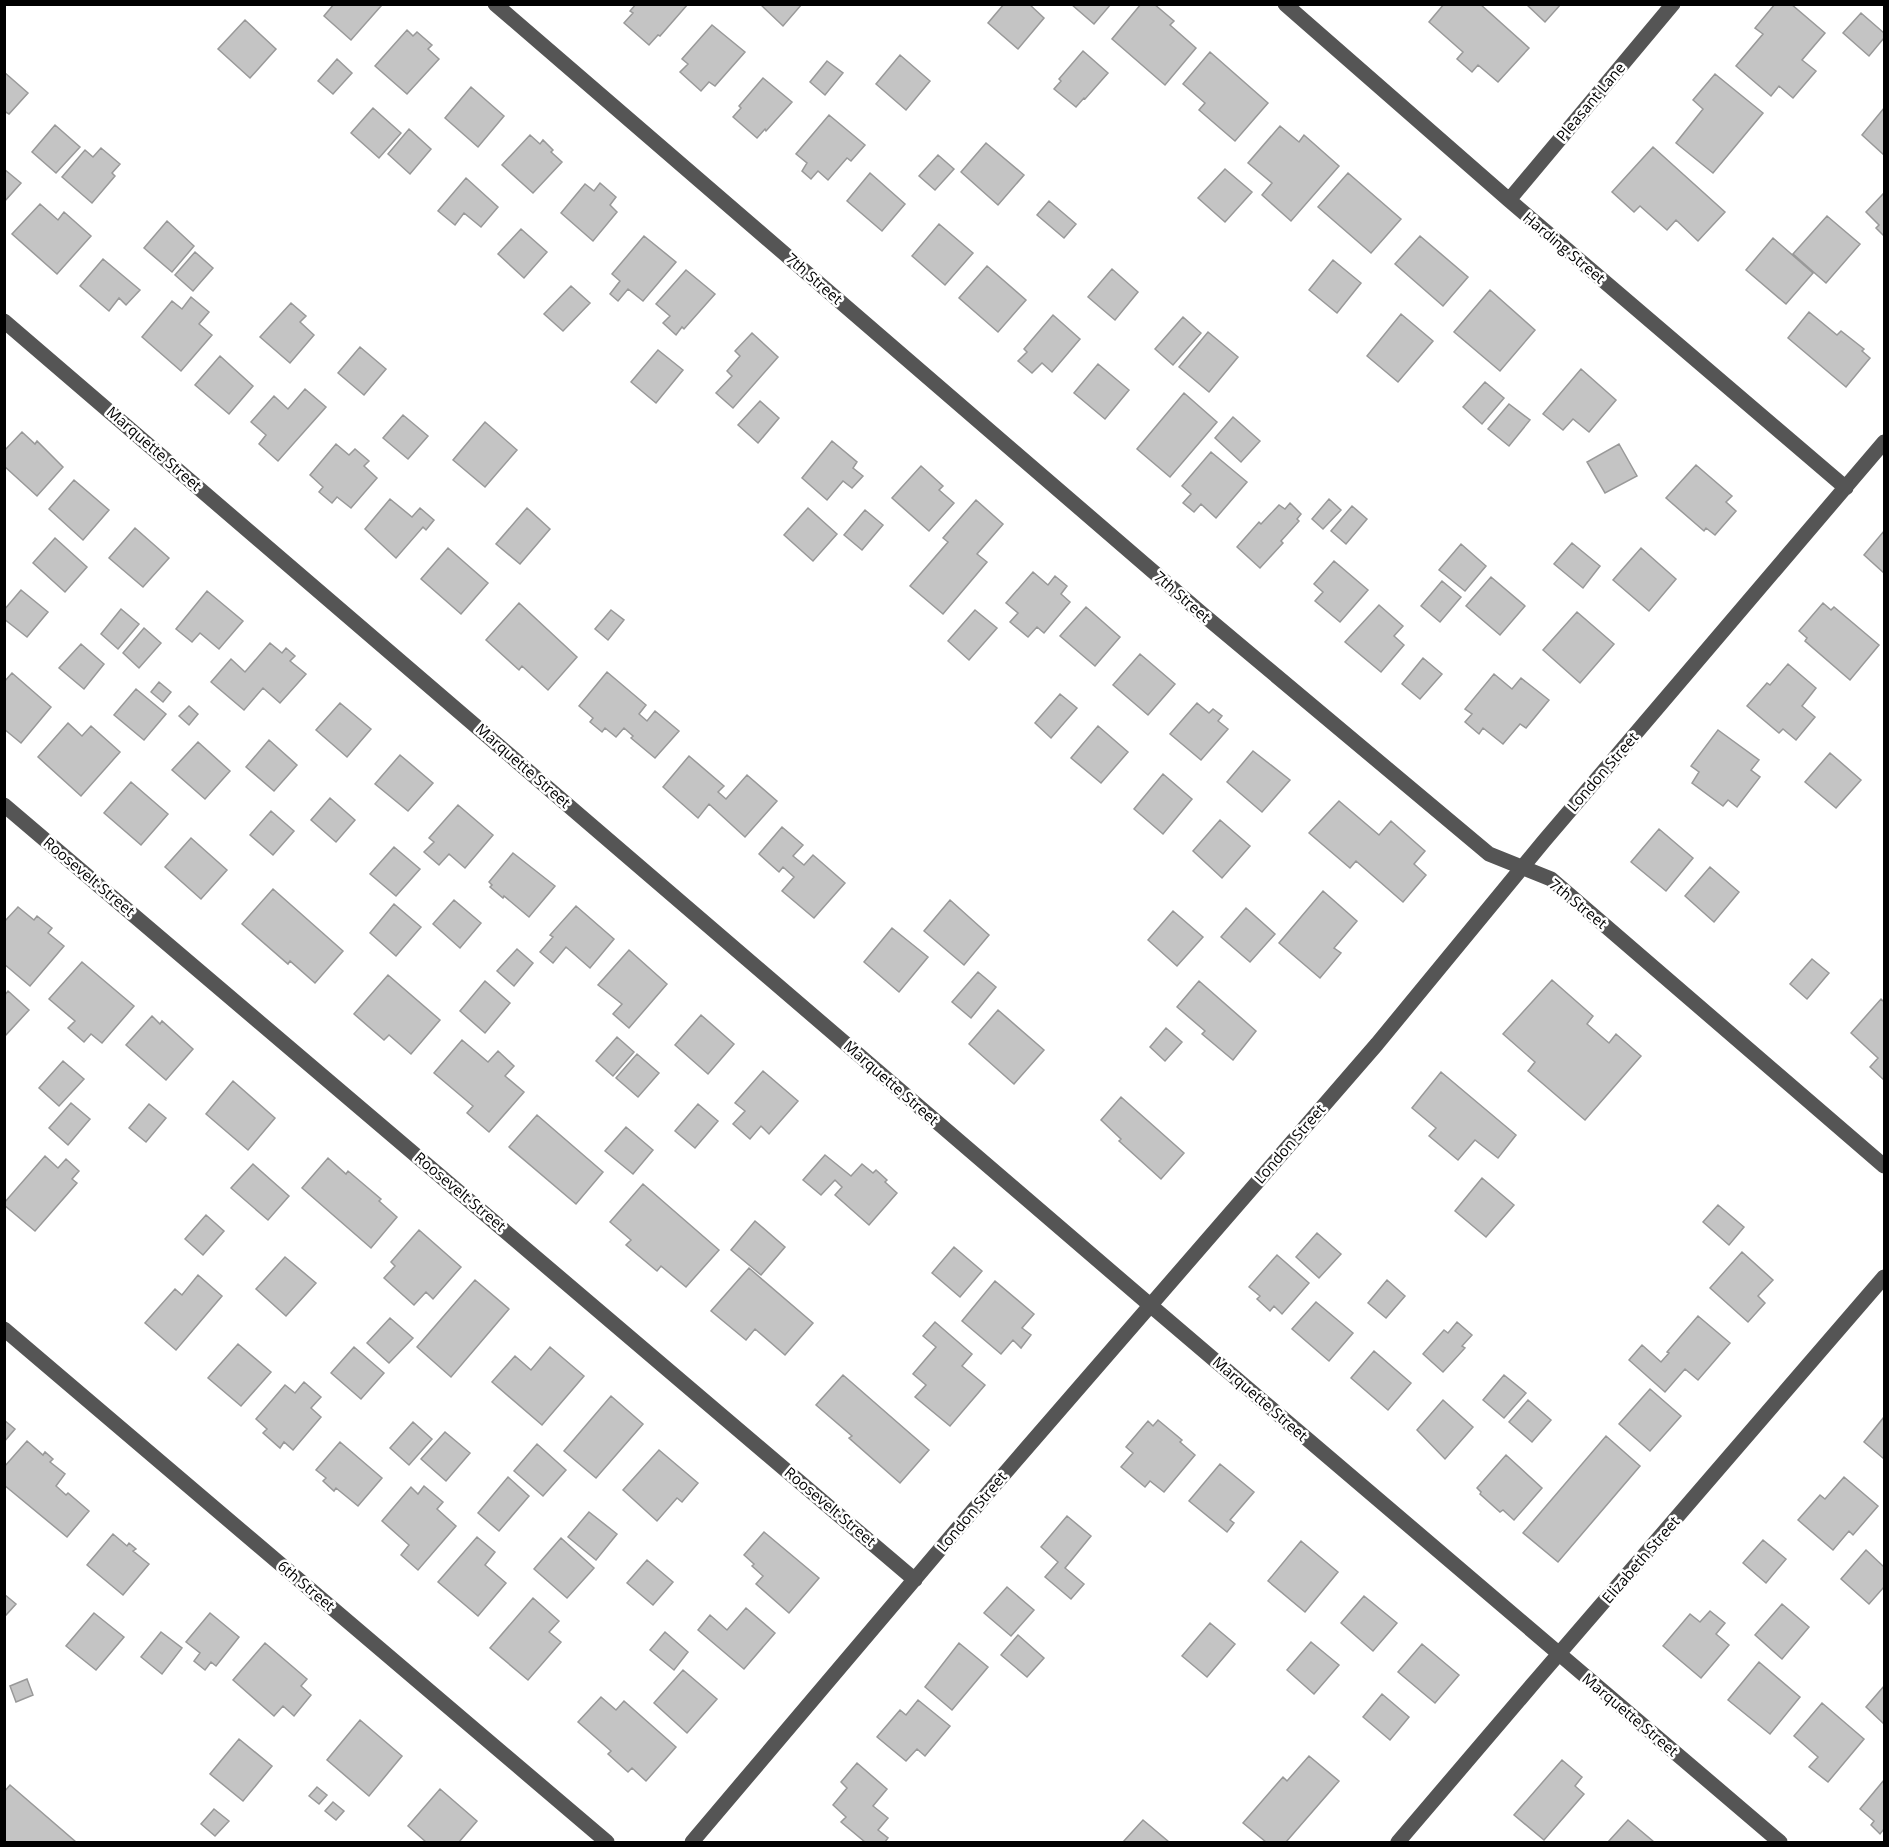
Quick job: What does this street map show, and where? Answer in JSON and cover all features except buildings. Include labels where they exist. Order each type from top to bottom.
[{"type":"street","name":"7th Street","points":[[495,4],[1227,635],[1489,854],[1551,879],[1884,1166]]},
{"type":"street","name":"Harding Street","points":[[1285,4],[1509,200],[1846,488]]},
{"type":"street","name":"Pleasant Lane","points":[[1509,200],[1673,4]]},
{"type":"street","name":"Marquette Street","points":[[4,321],[1150,1305],[1780,1842]]},
{"type":"street","name":"London Street","points":[[692,1842],[1150,1305],[1377,1044],[1521,868],[1884,442]]},
{"type":"street","name":"Roosevelt Street","points":[[4,805],[915,1580]]},
{"type":"street","name":"Elizabeth Street","points":[[1398,1842],[1884,1277]]},
{"type":"street","name":"6th Street","points":[[4,1329],[607,1842]]}]
